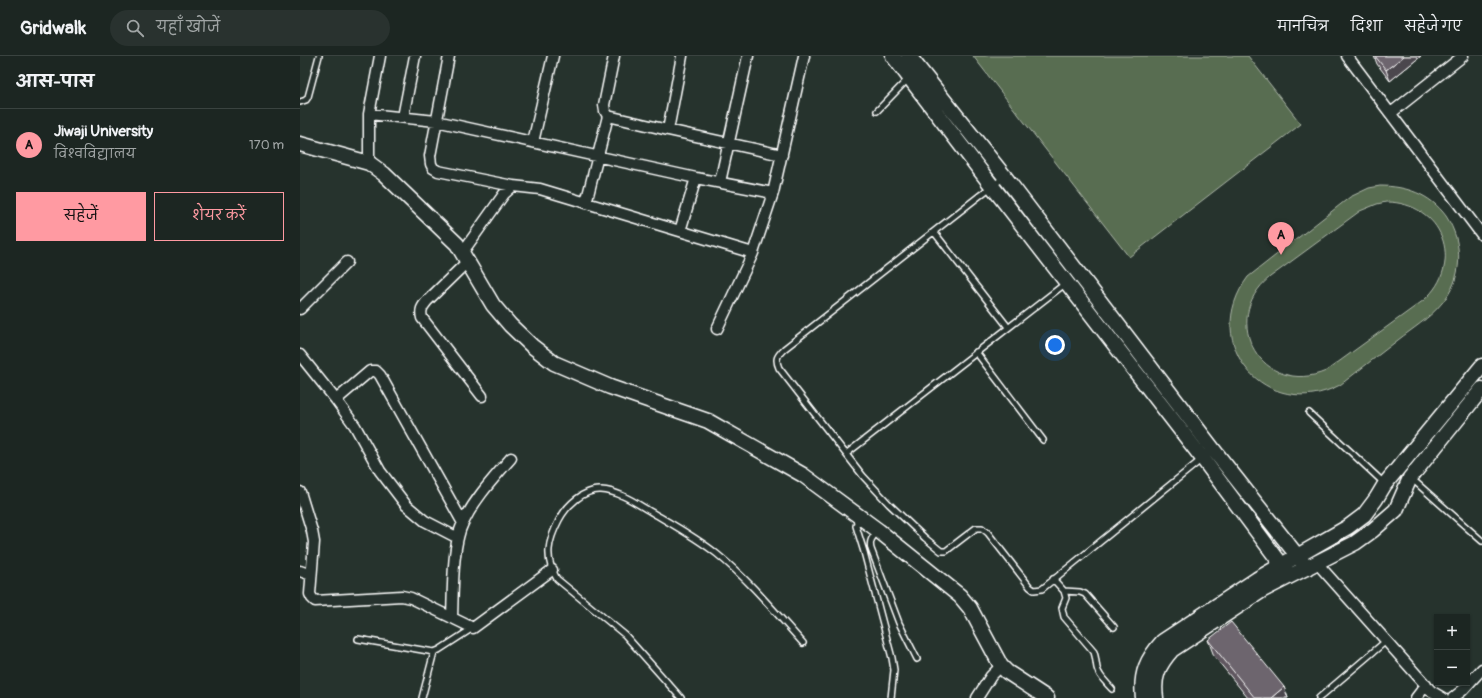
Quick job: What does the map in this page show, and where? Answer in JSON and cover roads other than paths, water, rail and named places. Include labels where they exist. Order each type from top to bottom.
[{"type":"main road","points":[[893,56],[914,73],[1005,177],[1079,273],[1209,454],[1286,571]]},
{"type":"main road","points":[[909,56],[914,73],[992,186],[1067,282],[1209,454],[1298,556],[1312,565]]},
{"type":"main road","points":[[300,144],[369,163],[396,184],[457,244],[492,305],[510,325],[554,363],[610,387],[708,421],[803,475],[879,531],[960,596],[974,614],[1001,666],[1007,672],[1046,698]]},
{"type":"main road","points":[[1156,698],[1156,674],[1162,661],[1172,650],[1263,590],[1286,571],[1298,556],[1348,527],[1364,515],[1385,484],[1482,366]]},
{"type":"main road","points":[[1143,698],[1142,688],[1144,671],[1151,654],[1164,640],[1257,579],[1312,565],[1355,544],[1396,510],[1410,478],[1482,389]]},
{"type":"street","points":[[369,163],[369,114],[380,56]]},
{"type":"street","points":[[403,118],[415,56]]},
{"type":"street","points":[[449,56],[430,156],[433,168],[438,171],[513,186],[540,189],[753,253]]},
{"type":"street","points":[[533,142],[553,56]]},
{"type":"street","points":[[586,203],[608,116],[604,105],[614,56]]},
{"type":"street","points":[[668,130],[682,56]]},
{"type":"street","points":[[720,182],[748,56]]},
{"type":"street","points":[[717,329],[753,253],[774,193],[804,56]]},
{"type":"street","points":[[1347,56],[1482,235]]},
{"type":"street","points":[[1391,113],[1463,56]]},
{"type":"street","points":[[369,114],[436,121],[696,178],[774,193]]},
{"type":"street","points":[[608,116],[782,155]]},
{"type":"street","points":[[680,231],[696,178]]},
{"type":"street","points":[[482,396],[422,318],[420,312],[427,301],[465,257],[504,194],[513,186]]},
{"type":"street","points":[[300,309],[347,262]]},
{"type":"street","points":[[300,355],[355,426],[380,471],[406,505],[425,521],[458,538]]},
{"type":"street","points":[[336,400],[370,371],[376,371],[380,375],[463,523]]},
{"type":"street","points":[[452,618],[458,538],[463,523],[485,488],[511,458]]},
{"type":"street","points":[[300,492],[314,542],[310,594],[315,601],[402,596],[411,598],[473,628],[552,570]]},
{"type":"street","points":[[1312,565],[1386,641],[1431,691],[1443,698]]},
{"type":"street","points":[[300,571],[311,575]]},
{"type":"street","points":[[977,698],[991,676],[1001,666]]},
{"type":"street","points":[[1453,698],[1463,690],[1482,669]]},
{"type":"street","points":[[1416,698],[1426,685]]},
{"type":"lane","points":[[300,102],[306,100],[308,97],[319,56]]},
{"type":"lane","points":[[877,111],[914,73]]},
{"type":"lane","points":[[1005,177],[784,349],[777,356],[776,362],[778,368],[863,476],[889,504],[941,551],[946,551],[976,528],[982,528],[988,533],[1030,587],[1034,590],[1042,589],[1209,454]]},
{"type":"lane","points":[[934,232],[1008,327]]},
{"type":"lane","points":[[846,454],[1079,273]]},
{"type":"lane","points":[[976,352],[1043,440]]},
{"type":"lane","points":[[1309,413],[1385,484]]},
{"type":"lane","points":[[1410,478],[1482,541]]},
{"type":"lane","points":[[681,698],[625,635],[557,579],[552,570],[549,558],[549,542],[561,515],[581,495],[601,490],[617,493],[634,501],[699,541],[717,554],[755,591],[803,643]]},
{"type":"lane","points":[[861,518],[856,522],[856,526],[894,670],[891,698]]},
{"type":"lane","points":[[879,531],[871,539],[871,549],[899,623],[917,659]]},
{"type":"lane","points":[[1053,580],[1064,591],[1066,598],[1062,608],[1064,618],[1094,652],[1100,676],[1112,690]]},
{"type":"lane","points":[[1064,591],[1080,592],[1085,594],[1114,627]]},
{"type":"lane","points":[[358,639],[434,652],[473,628]]},
{"type":"lane","points":[[1319,698],[1386,641]]},
{"type":"lane","points":[[422,698],[434,652]]},
{"type":"place","name":"Jiwaji University","points":[[1281,255]]}]
